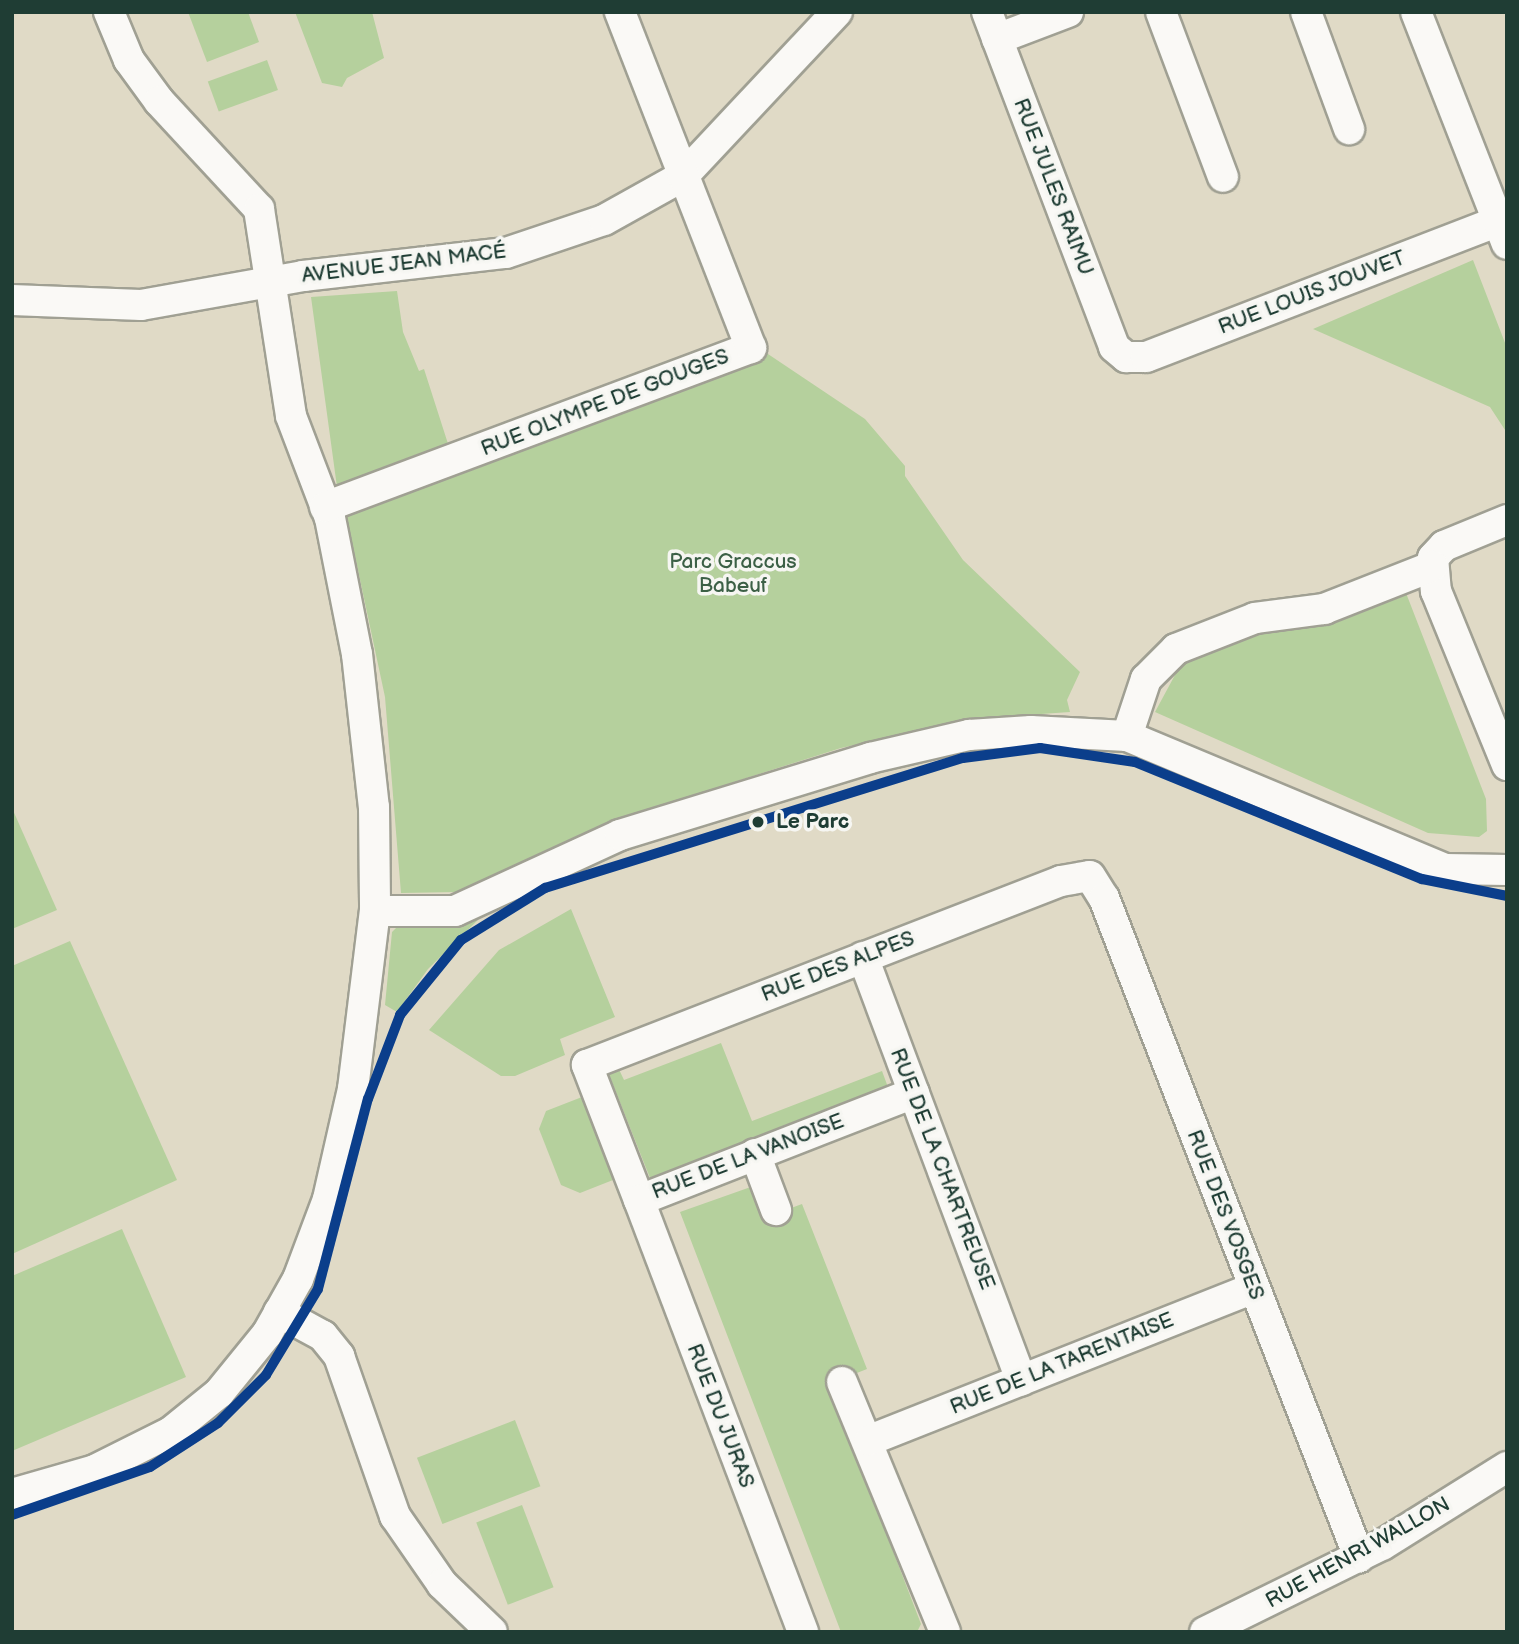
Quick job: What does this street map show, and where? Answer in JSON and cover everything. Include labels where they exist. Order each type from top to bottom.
[{"type":"street","points":[[12,1494],[95,1470],[171,1432],[219,1393],[279,1312],[328,1199],[353,1089],[376,911],[374,807],[359,668],[325,507],[291,416],[275,282],[259,209],[159,102],[130,60],[109,12]]},
{"type":"street","points":[[620,12],[683,176]]},
{"type":"street","name":"AVENUE JEAN MACÉ","points":[[12,300],[141,305],[275,282],[506,253],[633,208],[683,176],[837,12]]},
{"type":"street","points":[[992,26],[1068,12]]},
{"type":"street","points":[[1161,12],[1223,177]]},
{"type":"street","points":[[1306,12],[1349,129]]},
{"type":"street","points":[[1416,12],[1502,232]]},
{"type":"street","name":"RUE JULES RAIMU","points":[[992,26],[1114,347],[1126,357]]},
{"type":"street","name":"RUE OLYMPE DE GOUGES","points":[[325,507],[751,348],[683,176]]},
{"type":"street","name":"RUE LOUIS JOUVET","points":[[1126,357],[1146,357],[1502,232]]},
{"type":"street","points":[[1507,520],[1444,546],[1433,566],[1437,591],[1507,765]]},
{"type":"street","points":[[1127,736],[1146,679],[1176,649],[1255,618],[1324,609],[1433,566]]},
{"type":"street","points":[[376,911],[455,911],[620,835],[870,758],[969,735],[1086,730],[1127,736],[1445,869],[1507,870]]},
{"type":"street","name":"RUE DES ALPES","points":[[587,1065],[863,957],[1090,876]]},
{"type":"street","name":"RUE DES VOSGES","points":[[1090,876],[1359,1557]]},
{"type":"street","name":"RUE DE LA CHARTREUSE","points":[[863,957],[1021,1380]]},
{"type":"street","name":"RUE DE LA VANOISE","points":[[587,1065],[639,1200],[914,1093]]},
{"type":"street","points":[[755,1154],[776,1210]]},
{"type":"street","name":"RUE DU JURAS","points":[[639,1200],[803,1632]]},
{"type":"street","name":"RUE DE LA TARENTAISE","points":[[870,1440],[1253,1288]]},
{"type":"street","points":[[279,1312],[323,1336],[339,1356],[396,1516],[443,1584],[492,1632]]},
{"type":"street","points":[[842,1382],[870,1440],[946,1632]]},
{"type":"street","name":"RUE HENRI WALLON","points":[[1205,1632],[1359,1557],[1507,1466]]},
{"type":"green space","points":[[188,12],[248,12],[259,42],[207,62]]},
{"type":"green space","points":[[295,12],[372,12],[384,58],[347,78],[342,87],[322,83]]},
{"type":"green space","points":[[267,60],[278,90],[219,112],[208,82]]},
{"type":"green space","points":[[1473,260],[1507,348],[1507,433],[1490,407],[1313,329]]},
{"type":"green space","points":[[397,291],[403,332],[419,371],[424,369],[450,450],[337,487],[311,297]]},
{"type":"green space","name":"Parc Graccus Babeuf","points":[[762,350],[865,419],[905,466],[905,476],[963,560],[1080,672],[1067,700],[1070,712],[971,719],[841,748],[611,821],[457,892],[401,893],[385,697],[346,514]]},
{"type":"green space","points":[[1406,593],[1486,799],[1487,831],[1479,837],[1428,833],[1155,712],[1182,662],[1262,630],[1356,612]]},
{"type":"green space","points":[[12,808],[57,910],[12,929]]},
{"type":"green space","points":[[571,909],[615,1017],[560,1039],[565,1055],[515,1076],[501,1076],[429,1030],[499,950]]},
{"type":"green space","points":[[483,915],[428,969],[397,1012],[385,1005],[392,932],[399,925],[455,924]]},
{"type":"green space","points":[[70,941],[177,1180],[12,1254],[12,966]]},
{"type":"green space","points":[[721,1043],[752,1121],[882,1071],[889,1090],[650,1178],[606,1067],[616,1063],[624,1080]]},
{"type":"green space","points":[[582,1097],[613,1180],[580,1193],[561,1185],[539,1129],[546,1111]]},
{"type":"green space","points":[[762,1183],[775,1214],[802,1204],[867,1369],[829,1384],[921,1624],[917,1632],[841,1632],[680,1212]]},
{"type":"green space","points":[[122,1229],[186,1377],[12,1451],[12,1276]]},
{"type":"green space","points":[[515,1420],[540,1486],[442,1524],[417,1458]]},
{"type":"green space","points":[[522,1505],[554,1587],[508,1605],[476,1523]]},
{"type":"transit line","points":[[12,1515],[150,1467],[218,1423],[266,1375],[318,1289],[368,1099],[400,1015],[461,940],[545,888],[963,758],[1040,748],[1135,762],[1422,879],[1507,896]]},
{"type":"place","name":"Le Parc","points":[[758,822]]}]
